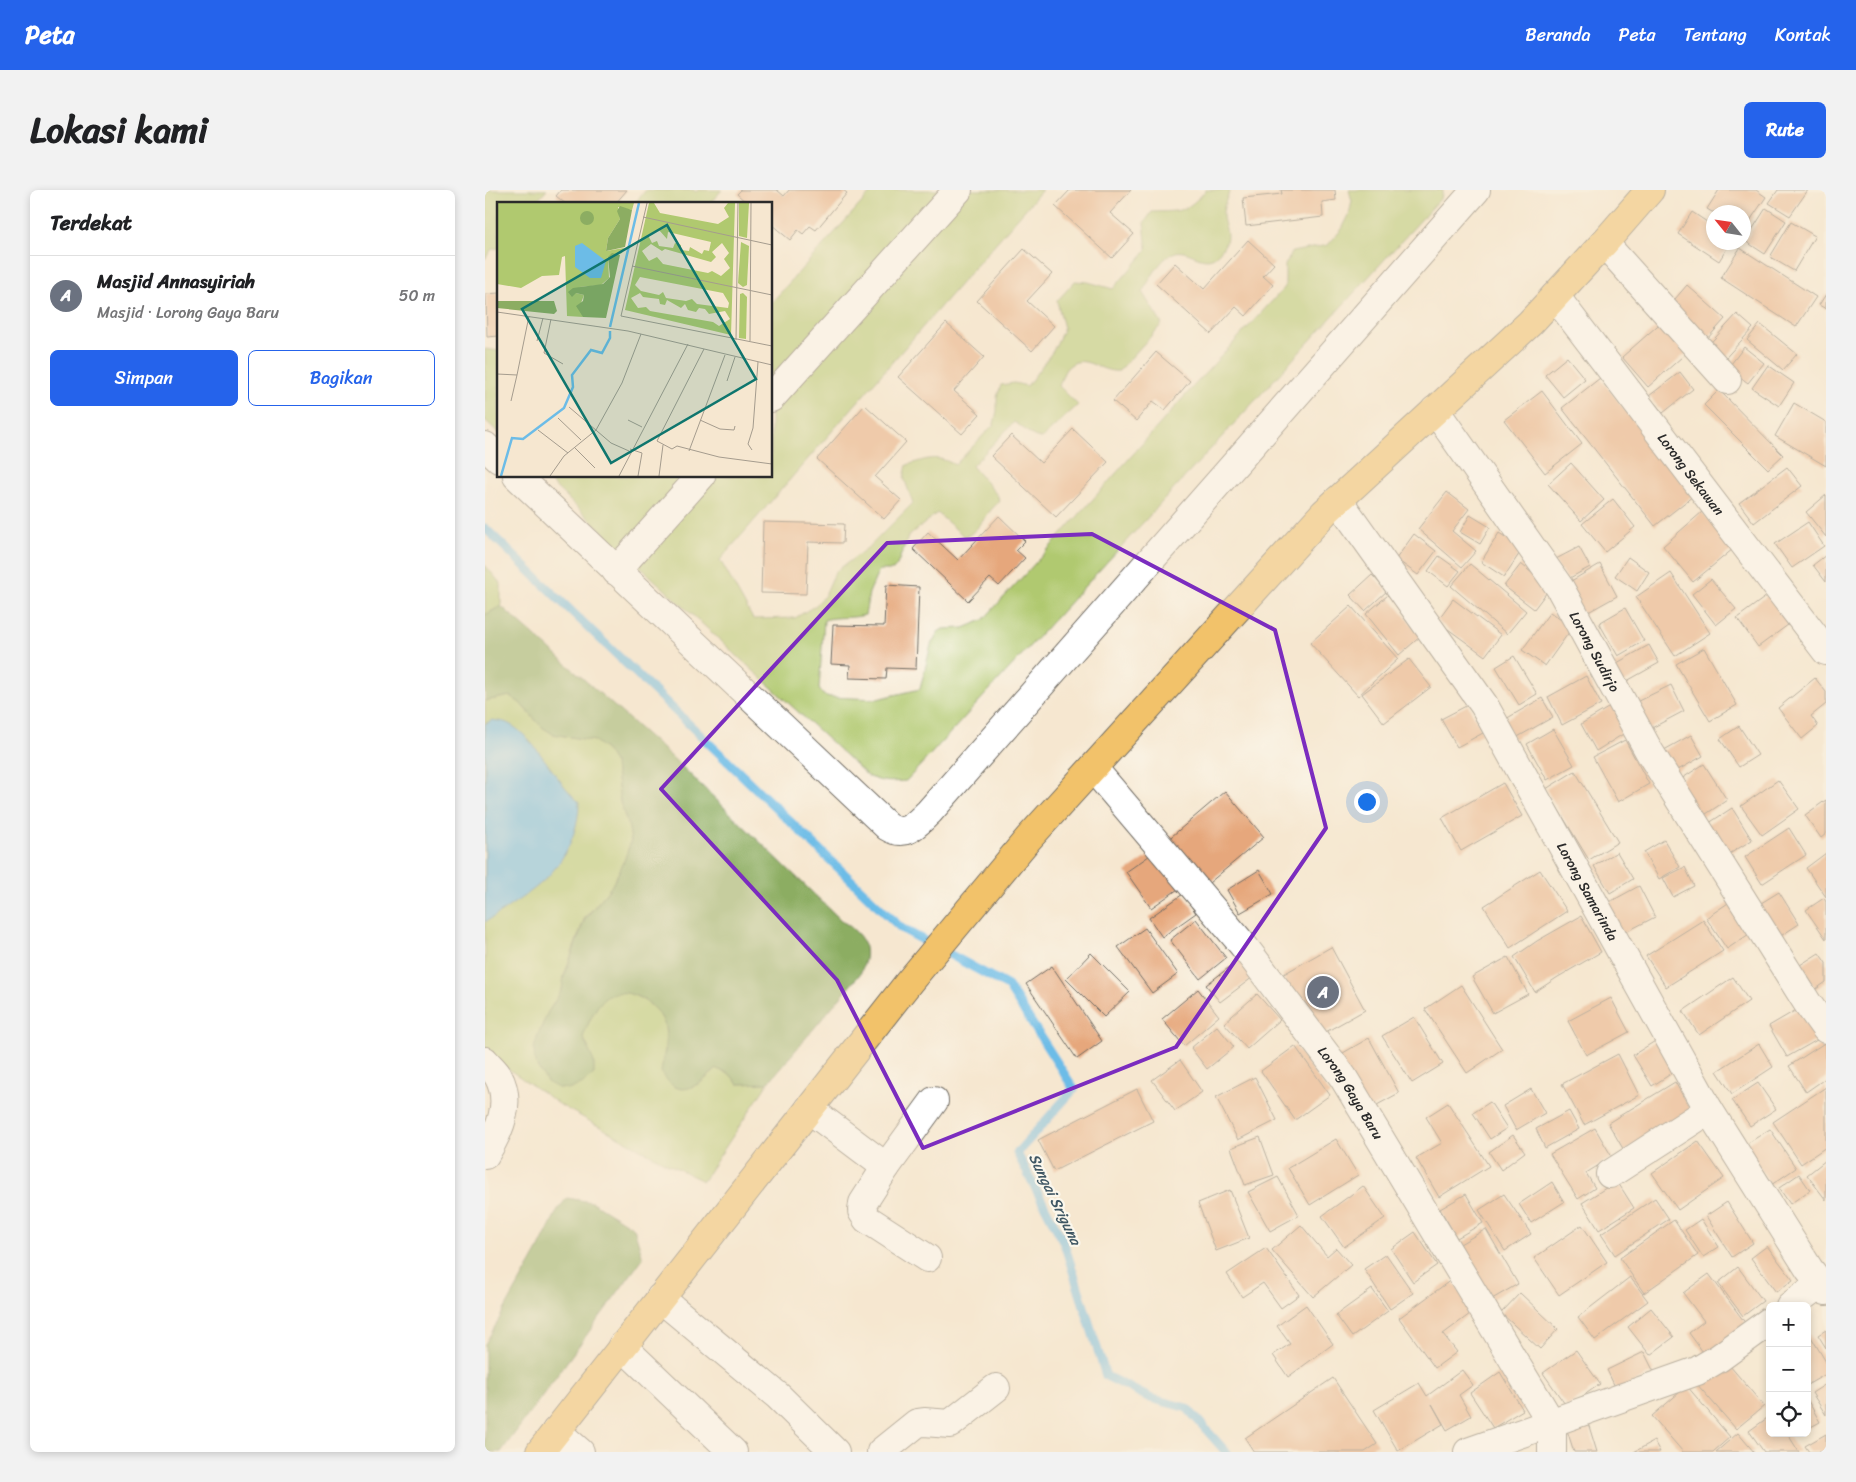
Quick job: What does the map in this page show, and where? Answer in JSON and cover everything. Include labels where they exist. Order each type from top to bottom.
[{"type":"main road","points":[[540,1452],[909,982],[1028,839],[1317,521],[1529,323],[1604,243],[1650,190]]},
{"type":"street","points":[[773,396],[958,190]]},
{"type":"street","points":[[519,478],[888,827],[894,831],[903,832],[929,812],[1475,190]]},
{"type":"street","points":[[1604,243],[1727,380]]},
{"type":"street","name":"Lorong Sekawan","points":[[1555,296],[1826,651]]},
{"type":"street","name":"Lorong Sudirjo","points":[[1435,410],[1559,588],[1649,751],[1826,1030]]},
{"type":"street","points":[[485,446],[497,457]]},
{"type":"street","points":[[616,571],[699,478]]},
{"type":"street","name":"Lorong Samarinda","points":[[1338,500],[1484,705],[1709,1110],[1820,1274]]},
{"type":"street","name":"Lorong Gaya Baru","points":[[1093,768],[1243,946],[1343,1077],[1552,1424]]},
{"type":"street","points":[[485,1061],[498,1076],[506,1102],[498,1133],[485,1155]]},
{"type":"street","points":[[927,1258],[867,1219],[861,1210],[863,1203],[886,1167],[934,1101]]},
{"type":"street","points":[[809,1109],[886,1167]]},
{"type":"street","points":[[1610,1174],[1709,1110]]},
{"type":"street","points":[[1794,1302],[1820,1274]]},
{"type":"street","points":[[660,1298],[778,1396],[835,1452]]},
{"type":"street","points":[[1468,1452],[1552,1424],[1697,1371],[1719,1358],[1766,1324]]},
{"type":"street","points":[[622,1346],[733,1452]]},
{"type":"street","points":[[881,1452],[917,1423],[951,1424],[996,1388]]},
{"type":"street","points":[[1552,1424],[1552,1452]]},
{"type":"street","points":[[556,1431],[581,1452]]},
{"type":"highlighted area","points":[[1092,534],[1275,630],[1326,828],[1176,1047],[923,1148],[837,980],[661,789],[887,543]]},
{"type":"green space","points":[[485,190],[547,190],[536,202],[497,202],[497,248],[492,249],[485,259]]},
{"type":"green space","points":[[646,190],[694,190],[696,192],[698,190],[722,190],[711,202],[636,202]]},
{"type":"green space","points":[[873,190],[1042,190],[720,560],[753,619],[795,618],[816,605],[825,595],[835,572],[870,546],[913,503],[904,478],[907,465],[926,459],[937,459],[955,465],[994,424],[997,411],[997,397],[1001,385],[1014,383],[1027,386],[1053,351],[1064,328],[1057,301],[1075,281],[1088,282],[1113,289],[1147,250],[1144,223],[1152,212],[1177,211],[1188,207],[1206,190],[1230,190],[1223,212],[1227,239],[1222,249],[1216,256],[1210,259],[1179,252],[1173,253],[1163,260],[1142,292],[1162,324],[1119,371],[1112,371],[1085,362],[1073,363],[1063,374],[1059,386],[1078,405],[1042,438],[1031,434],[1014,422],[972,466],[998,496],[999,502],[979,526],[965,537],[937,513],[908,537],[897,565],[893,570],[879,570],[869,593],[865,615],[824,620],[819,689],[823,695],[877,699],[920,689],[931,645],[938,632],[943,629],[964,628],[983,620],[1285,287],[1285,265],[1292,252],[1328,245],[1342,229],[1349,215],[1352,201],[1349,190],[1443,190],[1441,198],[906,781],[882,781],[868,776],[546,478],[773,478],[773,301]]},
{"type":"green space","points":[[485,349],[497,351],[497,431],[485,420]]},
{"type":"green space","points":[[485,565],[501,584],[501,606],[485,615]]},
{"type":"green space","points":[[501,606],[673,758],[842,921],[861,937],[864,943],[865,957],[860,974],[768,1083],[738,1084],[730,1074],[717,1069],[690,1088],[678,1088],[672,1085],[661,1072],[666,1042],[666,1029],[663,1020],[656,1010],[644,1000],[631,994],[621,993],[612,994],[604,999],[592,1015],[583,1037],[594,1062],[594,1074],[583,1083],[571,1089],[558,1088],[547,1082],[535,1063],[534,1049],[538,1035],[548,1012],[562,990],[564,976],[585,919],[611,887],[623,864],[631,841],[629,828],[620,802],[615,764],[607,751],[595,741],[553,734],[542,727],[520,703],[510,696],[485,701],[485,615]]},
{"type":"green space","points":[[510,696],[520,703],[542,727],[553,734],[595,741],[607,751],[615,764],[620,802],[629,828],[631,841],[623,864],[611,887],[584,919],[564,976],[562,990],[548,1012],[534,1049],[589,1049],[583,1037],[590,1019],[598,1006],[612,993],[626,993],[643,1000],[657,1011],[662,1018],[666,1033],[663,1059],[698,1085],[717,1069],[730,1074],[738,1084],[768,1083],[703,1181],[664,1162],[562,1106],[485,1053],[485,701]]},
{"type":"green space","points":[[567,1198],[592,1202],[634,1228],[643,1258],[501,1452],[485,1452],[485,1344],[538,1250],[558,1209]]},
{"type":"water","points":[[492,720],[507,723],[526,737],[579,802],[573,836],[556,867],[534,889],[485,922],[485,724]]},
{"type":"building","points":[[561,190],[627,190],[617,202],[564,202],[556,196]]},
{"type":"building","points":[[741,190],[777,190],[784,196],[789,190],[843,190],[847,193],[816,230],[810,226],[803,234],[798,230],[790,240],[773,226],[773,202],[746,202],[737,194]]},
{"type":"building","points":[[1070,190],[1131,190],[1110,213],[1134,234],[1112,258],[1055,206]]},
{"type":"building","points":[[1281,190],[1335,190],[1336,200],[1322,202],[1323,217],[1246,226],[1243,198],[1282,194]]},
{"type":"building","points":[[1719,190],[1756,190],[1766,197],[1751,219],[1751,205],[1710,205]]},
{"type":"building","points":[[1778,190],[1808,190],[1790,216],[1769,203]]},
{"type":"building","points":[[1766,208],[1786,221],[1765,254],[1751,245],[1751,232]]},
{"type":"building","points":[[1692,212],[1706,221],[1706,250],[1726,250],[1719,261],[1678,234]]},
{"type":"building","points":[[1791,222],[1815,236],[1794,271],[1770,257]]},
{"type":"building","points":[[1248,240],[1274,264],[1263,276],[1273,285],[1246,316],[1236,307],[1211,334],[1156,284],[1175,263],[1204,289]]},
{"type":"building","points":[[1024,249],[1052,274],[1027,301],[1054,326],[1032,351],[977,301]]},
{"type":"building","points":[[1739,250],[1743,250],[1816,297],[1796,327],[1721,278]]},
{"type":"building","points":[[1687,285],[1725,319],[1706,340],[1669,306]]},
{"type":"building","points":[[497,293],[497,336],[487,337],[486,294]]},
{"type":"building","points":[[1826,294],[1826,309],[1819,305]]},
{"type":"building","points":[[1737,314],[1753,328],[1719,365],[1704,350]]},
{"type":"building","points":[[1665,319],[1691,349],[1648,387],[1622,357]]},
{"type":"building","points":[[946,323],[984,357],[954,391],[980,414],[962,434],[898,377]]},
{"type":"building","points":[[1760,324],[1797,354],[1783,370],[1747,340]]},
{"type":"building","points":[[1744,347],[1764,363],[1748,383],[1728,368]]},
{"type":"building","points":[[1156,352],[1190,381],[1165,410],[1153,401],[1136,421],[1113,401]]},
{"type":"building","points":[[1567,357],[1585,379],[1563,397],[1545,375]]},
{"type":"building","points":[[1768,365],[1794,383],[1779,406],[1752,388]]},
{"type":"building","points":[[1680,372],[1693,389],[1663,413],[1649,396]]},
{"type":"building","points":[[1600,378],[1693,496],[1655,526],[1562,408]]},
{"type":"building","points":[[1719,390],[1783,455],[1768,469],[1704,405]]},
{"type":"building","points":[[1542,391],[1582,444],[1545,473],[1504,420]]},
{"type":"building","points":[[1794,403],[1826,422],[1826,466],[1775,436]]},
{"type":"building","points":[[865,405],[906,442],[875,477],[901,500],[884,519],[817,459]]},
{"type":"building","points":[[1073,429],[1108,462],[1056,517],[991,456],[1011,435],[1041,463]]},
{"type":"building","points":[[1571,463],[1604,500],[1581,521],[1548,484]]},
{"type":"building","points":[[1787,467],[1802,486],[1754,523],[1739,503]]},
{"type":"building","points":[[1447,492],[1469,509],[1452,531],[1476,551],[1462,567],[1418,529]]},
{"type":"building","points":[[1826,495],[1826,537],[1806,512]]},
{"type":"building","points":[[1613,499],[1635,527],[1605,552],[1582,524]]},
{"type":"building","points":[[1702,512],[1733,549],[1693,582],[1663,546]]},
{"type":"building","points":[[1470,515],[1490,527],[1480,544],[1460,532]]},
{"type":"building","points":[[999,516],[1025,541],[1016,550],[1025,558],[999,586],[990,578],[968,601],[913,549],[928,532],[958,560]]},
{"type":"building","points":[[763,522],[844,524],[843,543],[808,542],[806,594],[761,593]]},
{"type":"building","points":[[1808,522],[1824,546],[1792,568],[1775,544]]},
{"type":"building","points":[[1499,533],[1523,548],[1504,577],[1481,562]]},
{"type":"building","points":[[1414,534],[1436,551],[1418,575],[1396,559]]},
{"type":"building","points":[[1579,547],[1590,567],[1566,580],[1554,560]]},
{"type":"building","points":[[1826,555],[1826,582],[1813,565]]},
{"type":"building","points":[[1439,556],[1460,571],[1448,586],[1428,571]]},
{"type":"building","points":[[1628,557],[1649,572],[1637,591],[1615,576]]},
{"type":"building","points":[[1470,564],[1526,611],[1507,634],[1451,586]]},
{"type":"building","points":[[1521,564],[1550,588],[1534,609],[1504,586]]},
{"type":"building","points":[[1600,564],[1617,596],[1583,615],[1566,584]]},
{"type":"building","points":[[1671,573],[1710,633],[1675,656],[1636,597]]},
{"type":"building","points":[[1372,575],[1387,591],[1365,611],[1350,595]]},
{"type":"building","points":[[1711,579],[1736,609],[1716,625],[1692,594]]},
{"type":"building","points":[[886,585],[919,587],[916,669],[887,668],[886,679],[849,678],[850,665],[831,664],[833,625],[884,626]]},
{"type":"building","points":[[1775,590],[1796,619],[1758,647],[1737,618]]},
{"type":"building","points":[[1388,595],[1421,636],[1399,655],[1366,614]]},
{"type":"building","points":[[1453,599],[1501,635],[1485,656],[1437,621]]},
{"type":"building","points":[[1351,606],[1398,659],[1358,696],[1310,643]]},
{"type":"building","points":[[1625,608],[1644,641],[1618,656],[1599,623]]},
{"type":"building","points":[[1550,612],[1572,628],[1545,666],[1522,650]]},
{"type":"building","points":[[1649,645],[1659,663],[1618,686],[1608,668]]},
{"type":"building","points":[[1704,648],[1737,705],[1710,721],[1676,664]]},
{"type":"building","points":[[1514,656],[1537,694],[1519,705],[1496,667]]},
{"type":"building","points":[[1409,659],[1431,687],[1384,723],[1362,694]]},
{"type":"building","points":[[1586,676],[1601,704],[1562,725],[1548,697]]},
{"type":"building","points":[[1815,678],[1826,692],[1826,704],[1811,716],[1818,726],[1802,739],[1778,708]]},
{"type":"building","points":[[1671,685],[1684,711],[1646,731],[1632,704]]},
{"type":"building","points":[[1542,698],[1553,717],[1514,739],[1504,720]]},
{"type":"building","points":[[1468,705],[1483,733],[1457,747],[1441,719]]},
{"type":"building","points":[[1613,705],[1628,731],[1596,751],[1581,724]]},
{"type":"building","points":[[1739,726],[1758,755],[1739,767],[1720,739]]},
{"type":"building","points":[[1553,729],[1574,765],[1547,780],[1527,744]]},
{"type":"building","points":[[1691,735],[1703,756],[1669,775],[1657,754]]},
{"type":"building","points":[[1625,740],[1649,784],[1618,802],[1593,757]]},
{"type":"building","points":[[1704,764],[1727,800],[1700,818],[1678,781]]},
{"type":"building","points":[[1575,771],[1618,842],[1589,860],[1546,789]]},
{"type":"building","points":[[1778,780],[1799,809],[1762,835],[1741,806]]},
{"type":"building","points":[[1503,783],[1522,816],[1461,851],[1442,818]]},
{"type":"building","points":[[1225,791],[1264,837],[1203,888],[1165,842]]},
{"type":"building","points":[[1826,800],[1826,834],[1821,838],[1805,815]]},
{"type":"building","points":[[1732,808],[1752,840],[1726,856],[1706,825]]},
{"type":"building","points":[[1789,828],[1806,855],[1762,884],[1745,857]]},
{"type":"building","points":[[1664,840],[1680,867],[1659,879],[1644,852]]},
{"type":"building","points":[[1156,851],[1181,887],[1151,908],[1126,872]]},
{"type":"building","points":[[1617,852],[1633,879],[1610,893],[1594,866]]},
{"type":"building","points":[[1826,853],[1826,897],[1806,868]]},
{"type":"building","points":[[1685,867],[1694,886],[1673,897],[1663,878]]},
{"type":"building","points":[[1259,870],[1273,894],[1240,913],[1227,890]]},
{"type":"building","points":[[1540,870],[1567,911],[1510,948],[1484,906]]},
{"type":"building","points":[[1639,886],[1655,917],[1622,934],[1606,904]]},
{"type":"building","points":[[1779,892],[1799,924],[1773,941],[1753,908]]},
{"type":"building","points":[[1183,894],[1196,913],[1162,937],[1149,918]]},
{"type":"building","points":[[1824,898],[1826,902],[1826,939],[1806,910]]},
{"type":"building","points":[[1734,899],[1755,930],[1727,949],[1706,918]]},
{"type":"building","points":[[1581,916],[1601,952],[1535,992],[1514,957],[1537,941]]},
{"type":"building","points":[[1196,919],[1226,958],[1200,979],[1170,940]]},
{"type":"building","points":[[1703,920],[1723,951],[1666,987],[1646,956]]},
{"type":"building","points":[[1145,928],[1178,974],[1152,993],[1118,947]]},
{"type":"building","points":[[1331,947],[1365,1010],[1315,1038],[1282,975]]},
{"type":"building","points":[[1091,953],[1130,992],[1104,1017],[1066,979]]},
{"type":"building","points":[[1819,953],[1826,963],[1826,982],[1816,989],[1800,965]]},
{"type":"building","points":[[1508,957],[1528,994],[1493,1013],[1472,977]]},
{"type":"building","points":[[1240,959],[1253,977],[1220,1002],[1206,985]]},
{"type":"building","points":[[1052,966],[1102,1041],[1077,1059],[1026,984]]},
{"type":"building","points":[[1733,977],[1749,1001],[1699,1035],[1683,1011]]},
{"type":"building","points":[[1461,985],[1502,1049],[1467,1073],[1425,1009]]},
{"type":"building","points":[[1198,989],[1219,1016],[1184,1046],[1162,1019]]},
{"type":"building","points":[[1257,994],[1280,1020],[1247,1049],[1224,1023]]},
{"type":"building","points":[[1611,998],[1629,1032],[1586,1055],[1568,1021]]},
{"type":"building","points":[[1798,1009],[1817,1040],[1787,1057],[1769,1026]]},
{"type":"building","points":[[1414,1017],[1443,1064],[1412,1083],[1382,1036]]},
{"type":"building","points":[[1217,1026],[1234,1047],[1207,1069],[1191,1048]]},
{"type":"building","points":[[1369,1038],[1399,1093],[1366,1111],[1336,1057]]},
{"type":"building","points":[[1660,1038],[1680,1068],[1652,1086],[1633,1055]]},
{"type":"building","points":[[1826,1042],[1826,1078],[1806,1092],[1789,1066]]},
{"type":"building","points":[[1759,1044],[1773,1067],[1732,1094],[1717,1071]]},
{"type":"building","points":[[1295,1046],[1330,1095],[1295,1120],[1261,1071]]},
{"type":"building","points":[[1618,1054],[1639,1095],[1584,1125],[1562,1084]]},
{"type":"building","points":[[1180,1060],[1202,1092],[1175,1111],[1152,1080]]},
{"type":"building","points":[[1255,1077],[1277,1120],[1238,1140],[1216,1097]]},
{"type":"building","points":[[1675,1082],[1692,1112],[1625,1152],[1608,1123]]},
{"type":"building","points":[[1758,1083],[1776,1109],[1750,1126],[1732,1100]]},
{"type":"building","points":[[1826,1087],[1826,1147],[1801,1164],[1773,1122]]},
{"type":"building","points":[[1137,1089],[1153,1121],[1054,1171],[1038,1140]]},
{"type":"building","points":[[1531,1089],[1545,1113],[1516,1130],[1503,1106]]},
{"type":"building","points":[[1490,1102],[1507,1128],[1490,1139],[1473,1113]]},
{"type":"building","points":[[1448,1103],[1489,1166],[1439,1197],[1416,1158],[1442,1143],[1426,1117]]},
{"type":"building","points":[[1569,1111],[1579,1129],[1545,1148],[1536,1129]]},
{"type":"building","points":[[1595,1128],[1612,1157],[1586,1173],[1595,1188],[1578,1199],[1550,1154]]},
{"type":"building","points":[[1770,1129],[1796,1168],[1771,1185],[1745,1145]]},
{"type":"building","points":[[1513,1135],[1525,1152],[1501,1170],[1489,1152]]},
{"type":"building","points":[[1260,1137],[1274,1175],[1245,1185],[1231,1148]]},
{"type":"building","points":[[1336,1139],[1358,1175],[1310,1205],[1288,1168]]},
{"type":"building","points":[[1698,1141],[1724,1178],[1678,1210],[1652,1173]]},
{"type":"building","points":[[1826,1160],[1826,1200],[1807,1175]]},
{"type":"building","points":[[1799,1174],[1810,1190],[1790,1204],[1779,1188]]},
{"type":"building","points":[[1278,1177],[1299,1215],[1270,1231],[1248,1192]]},
{"type":"building","points":[[1617,1181],[1634,1208],[1599,1230],[1582,1203]]},
{"type":"building","points":[[1552,1182],[1564,1202],[1531,1223],[1519,1204]]},
{"type":"building","points":[[1363,1186],[1385,1218],[1344,1247],[1322,1216]]},
{"type":"building","points":[[1230,1190],[1249,1238],[1216,1251],[1198,1203]]},
{"type":"building","points":[[1466,1194],[1483,1223],[1457,1238],[1440,1209]]},
{"type":"building","points":[[1504,1194],[1531,1234],[1505,1251],[1479,1210]]},
{"type":"building","points":[[1655,1198],[1669,1219],[1615,1255],[1601,1234]]},
{"type":"building","points":[[1727,1202],[1753,1243],[1732,1257],[1706,1216]]},
{"type":"building","points":[[1701,1219],[1719,1247],[1703,1257],[1685,1230]]},
{"type":"building","points":[[1674,1220],[1698,1255],[1644,1293],[1620,1258]]},
{"type":"building","points":[[1301,1225],[1327,1256],[1336,1248],[1351,1265],[1313,1297],[1272,1250]]},
{"type":"building","points":[[1582,1225],[1607,1262],[1559,1295],[1534,1258]]},
{"type":"building","points":[[1486,1229],[1518,1284],[1492,1299],[1460,1244]]},
{"type":"building","points":[[1415,1232],[1437,1265],[1413,1282],[1391,1249]]},
{"type":"building","points":[[1767,1246],[1793,1280],[1776,1292],[1751,1258]]},
{"type":"building","points":[[1266,1248],[1299,1295],[1281,1308],[1263,1283],[1242,1297],[1227,1274]]},
{"type":"building","points":[[1386,1254],[1413,1293],[1390,1309],[1364,1269]]},
{"type":"building","points":[[1738,1267],[1763,1301],[1743,1316],[1718,1283]]},
{"type":"building","points":[[1709,1274],[1749,1328],[1708,1359],[1689,1333],[1704,1321],[1683,1293]]},
{"type":"building","points":[[1630,1277],[1648,1301],[1595,1340],[1578,1317]]},
{"type":"building","points":[[1451,1280],[1474,1311],[1443,1334],[1457,1352],[1435,1368],[1399,1318]]},
{"type":"building","points":[[1372,1289],[1388,1311],[1352,1337],[1336,1315]]},
{"type":"building","points":[[1520,1293],[1558,1329],[1540,1349],[1501,1313]]},
{"type":"building","points":[[1306,1305],[1333,1344],[1288,1377],[1273,1355],[1290,1344],[1277,1326]]},
{"type":"building","points":[[1651,1308],[1674,1337],[1650,1355],[1628,1327]]},
{"type":"building","points":[[1826,1330],[1826,1348],[1818,1335]]},
{"type":"building","points":[[1811,1337],[1826,1362],[1826,1374],[1811,1383]]},
{"type":"building","points":[[1576,1350],[1600,1384],[1567,1407],[1543,1373]]},
{"type":"building","points":[[1644,1352],[1654,1372],[1617,1391],[1607,1370]]},
{"type":"building","points":[[1724,1359],[1764,1406],[1736,1429],[1696,1383]]},
{"type":"building","points":[[1462,1370],[1473,1385],[1459,1395],[1471,1416],[1447,1430],[1432,1404],[1443,1424],[1398,1451],[1374,1410],[1419,1383],[1427,1396]]},
{"type":"building","points":[[1500,1372],[1523,1410],[1493,1428],[1470,1393]]},
{"type":"building","points":[[1333,1378],[1377,1444],[1365,1452],[1254,1452],[1245,1438]]},
{"type":"building","points":[[1826,1384],[1826,1415],[1812,1393]]},
{"type":"building","points":[[1687,1386],[1730,1437],[1713,1452],[1683,1452],[1652,1416]]},
{"type":"building","points":[[1811,1406],[1820,1422],[1811,1427]]},
{"type":"building","points":[[1766,1419],[1766,1437],[1790,1437],[1799,1452],[1764,1452],[1749,1431]]},
{"type":"building","points":[[1588,1423],[1597,1452],[1574,1452],[1567,1430]]},
{"type":"building","points":[[1738,1433],[1754,1452],[1716,1452]]},
{"type":"building","points":[[1826,1434],[1826,1452],[1809,1452],[1805,1446]]},
{"type":"building","points":[[1654,1441],[1660,1452],[1634,1452]]},
{"type":"waterway","name":"Sungai Sriguna","points":[[485,528],[901,928],[1008,986],[1074,1089],[1017,1153],[1064,1243],[1106,1376],[1150,1398],[1187,1408],[1226,1452]]},
{"type":"place","name":"Masjid Annasyiriah","points":[[1323,992]]}]
